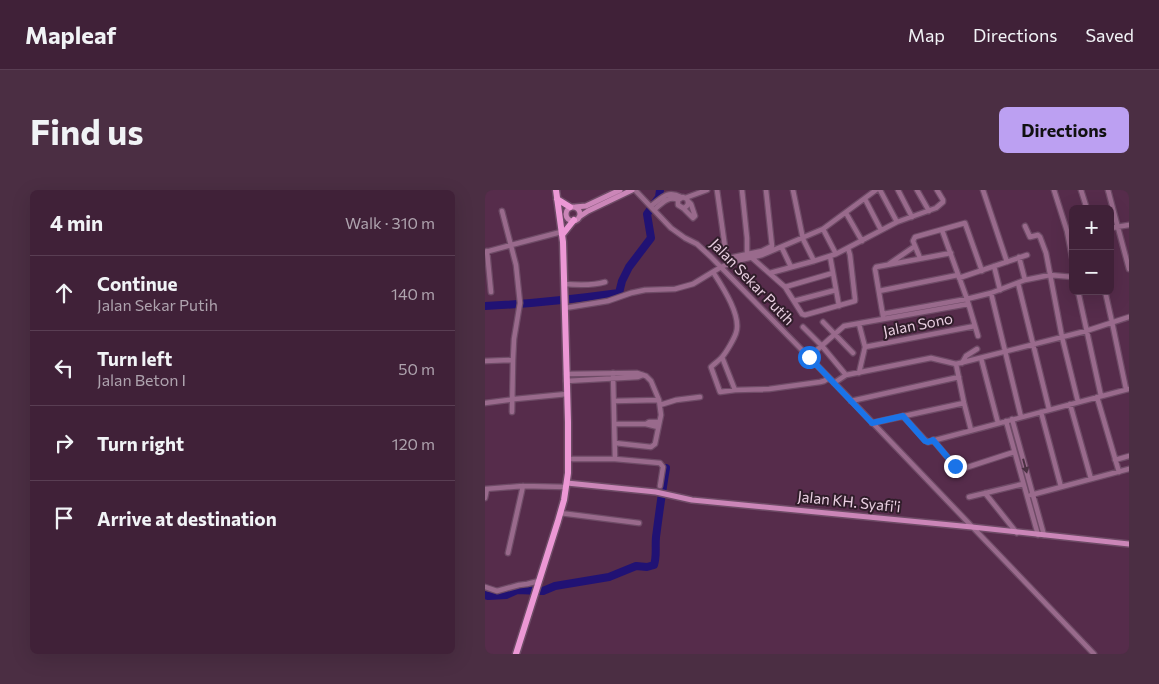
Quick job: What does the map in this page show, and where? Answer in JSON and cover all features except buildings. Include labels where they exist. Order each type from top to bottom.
[{"type":"highway","points":[[515,654],[560,513],[567,485],[565,296],[562,234],[556,190]]},
{"type":"highway","points":[[557,199],[571,208]]},
{"type":"highway","points":[[562,234],[575,219]]},
{"type":"main road","points":[[559,213],[571,208],[586,206],[620,190]]},
{"type":"main road","points":[[560,221],[575,219],[634,190]]},
{"type":"main road","points":[[571,208],[566,215],[575,219]]},
{"type":"main road","points":[[571,208],[579,210],[575,219]]},
{"type":"main road","name":"Jalan KH. Syafi'i","points":[[567,485],[656,492],[692,500],[1129,544]]},
{"type":"street","name":"Jalan Sekar Putih","points":[[634,190],[671,228],[697,244],[721,267],[1094,654]]},
{"type":"street","points":[[662,190],[662,201]]},
{"type":"street","points":[[653,208],[662,201],[672,198],[683,199],[707,190]]},
{"type":"street","points":[[717,190],[727,256],[729,258],[762,255],[803,239],[823,229],[878,190],[897,222]]},
{"type":"street","points":[[742,190],[749,255],[785,287],[803,315],[853,302],[855,299],[848,248]]},
{"type":"street","points":[[565,307],[608,301],[645,290],[684,288],[721,267],[772,246],[765,190]]},
{"type":"street","points":[[793,190],[803,239],[814,261]]},
{"type":"street","points":[[898,190],[912,217]]},
{"type":"street","points":[[917,190],[929,211]]},
{"type":"street","points":[[770,273],[836,254],[897,222],[936,208],[943,202],[937,190]]},
{"type":"street","points":[[983,190],[1007,262]]},
{"type":"street","points":[[1054,190],[1067,231],[1071,250]]},
{"type":"street","points":[[1081,190],[1086,205]]},
{"type":"street","points":[[1108,190],[1129,269]]},
{"type":"street","points":[[865,198],[881,230]]},
{"type":"street","points":[[683,199],[691,204],[695,216],[693,218],[678,205],[683,199]]},
{"type":"street","points":[[683,199],[687,206],[683,208]]},
{"type":"street","points":[[502,211],[516,265],[520,305],[514,339],[512,412]]},
{"type":"street","points":[[846,213],[862,241]]},
{"type":"street","points":[[920,258],[913,241],[915,237],[965,223],[982,271]]},
{"type":"street","points":[[1114,227],[1129,225]]},
{"type":"street","points":[[1025,226],[1030,237],[1038,235],[1040,237],[1046,253],[1062,337],[1078,402]]},
{"type":"street","points":[[823,229],[836,254]]},
{"type":"street","points":[[942,230],[978,336]]},
{"type":"street","points":[[491,292],[486,251],[562,234]]},
{"type":"street","points":[[888,265],[915,246]]},
{"type":"street","points":[[782,248],[791,268]]},
{"type":"street","points":[[884,317],[876,267],[951,253]]},
{"type":"street","points":[[879,292],[959,277],[1027,255]]},
{"type":"street","points":[[830,256],[839,306]]},
{"type":"street","points":[[1019,258],[1025,280]]},
{"type":"street","points":[[994,266],[1000,290]]},
{"type":"street","points":[[713,272],[723,288],[737,321],[736,333],[722,357],[711,367],[721,392],[769,390],[820,382],[829,378]]},
{"type":"street","points":[[785,287],[833,273]]},
{"type":"street","points":[[809,357],[845,326],[967,301],[1025,280],[1050,276],[1069,277]]},
{"type":"street","points":[[564,284],[579,285],[605,282]]},
{"type":"street","points":[[1018,283],[1049,410]]},
{"type":"street","points":[[794,302],[836,290]]},
{"type":"street","points":[[991,293],[1021,417]]},
{"type":"street","points":[[1080,295],[1099,396],[1119,472]]},
{"type":"street","points":[[903,416],[928,442],[1127,389],[1106,295]]},
{"type":"street","points":[[834,384],[846,375],[931,358],[956,364],[963,363],[1129,317]]},
{"type":"street","points":[[823,322],[853,354]]},
{"type":"street","points":[[856,373],[865,347],[859,324]]},
{"type":"street","points":[[803,326],[846,375]]},
{"type":"street","name":"Jalan Sono","points":[[865,347],[975,326]]},
{"type":"street","points":[[963,363],[966,356],[977,349]]},
{"type":"street","points":[[722,357],[735,390]]},
{"type":"street","points":[[981,358],[998,423]]},
{"type":"street","points":[[485,361],[513,360]]},
{"type":"street","points":[[956,364],[971,430]]},
{"type":"street","points":[[566,378],[613,372],[637,373],[646,376],[651,381],[660,402],[661,415],[655,444],[651,447],[615,443]]},
{"type":"street","points":[[613,372],[615,459]]},
{"type":"street","points":[[604,373],[604,380]]},
{"type":"street","points":[[589,374],[589,380]]},
{"type":"street","points":[[566,378],[604,380],[643,375]]},
{"type":"street","points":[[851,401],[959,378]]},
{"type":"street","points":[[485,403],[567,394]]},
{"type":"street","points":[[614,401],[660,402],[700,397]]},
{"type":"street","points":[[872,423],[964,403]]},
{"type":"street","points":[[1070,404],[1091,479]]},
{"type":"street","points":[[1041,412],[1061,488]]},
{"type":"street","points":[[1012,419],[1033,495],[1041,535]]},
{"type":"street","points":[[1006,420],[1023,484],[1041,535]]},
{"type":"street","points":[[615,424],[658,425]]},
{"type":"street","points":[[933,440],[955,466],[959,468],[965,468],[1021,450]]},
{"type":"street","points":[[1115,460],[1129,456]]},
{"type":"street","points":[[568,460],[615,459],[660,463],[663,467],[659,486]]},
{"type":"street","points":[[1027,496],[1129,469]]},
{"type":"street","points":[[969,497],[1023,484]]},
{"type":"street","points":[[485,498],[486,489],[567,485]]},
{"type":"street","points":[[508,553],[523,486]]},
{"type":"street","points":[[985,493],[1017,533]]},
{"type":"street","points":[[560,513],[639,523]]},
{"type":"street","points":[[485,588],[497,591],[539,581]]},
{"type":"waterway","points":[[485,306],[619,293],[622,281],[629,267],[651,238],[647,214],[659,197],[660,190]]},
{"type":"waterway","points":[[485,595],[506,595],[517,590],[543,591],[555,586],[609,577],[636,566],[647,567],[654,565],[666,468]]},
{"type":"route","points":[[809,357],[872,423],[903,416],[925,441],[933,440],[955,466]]}]
